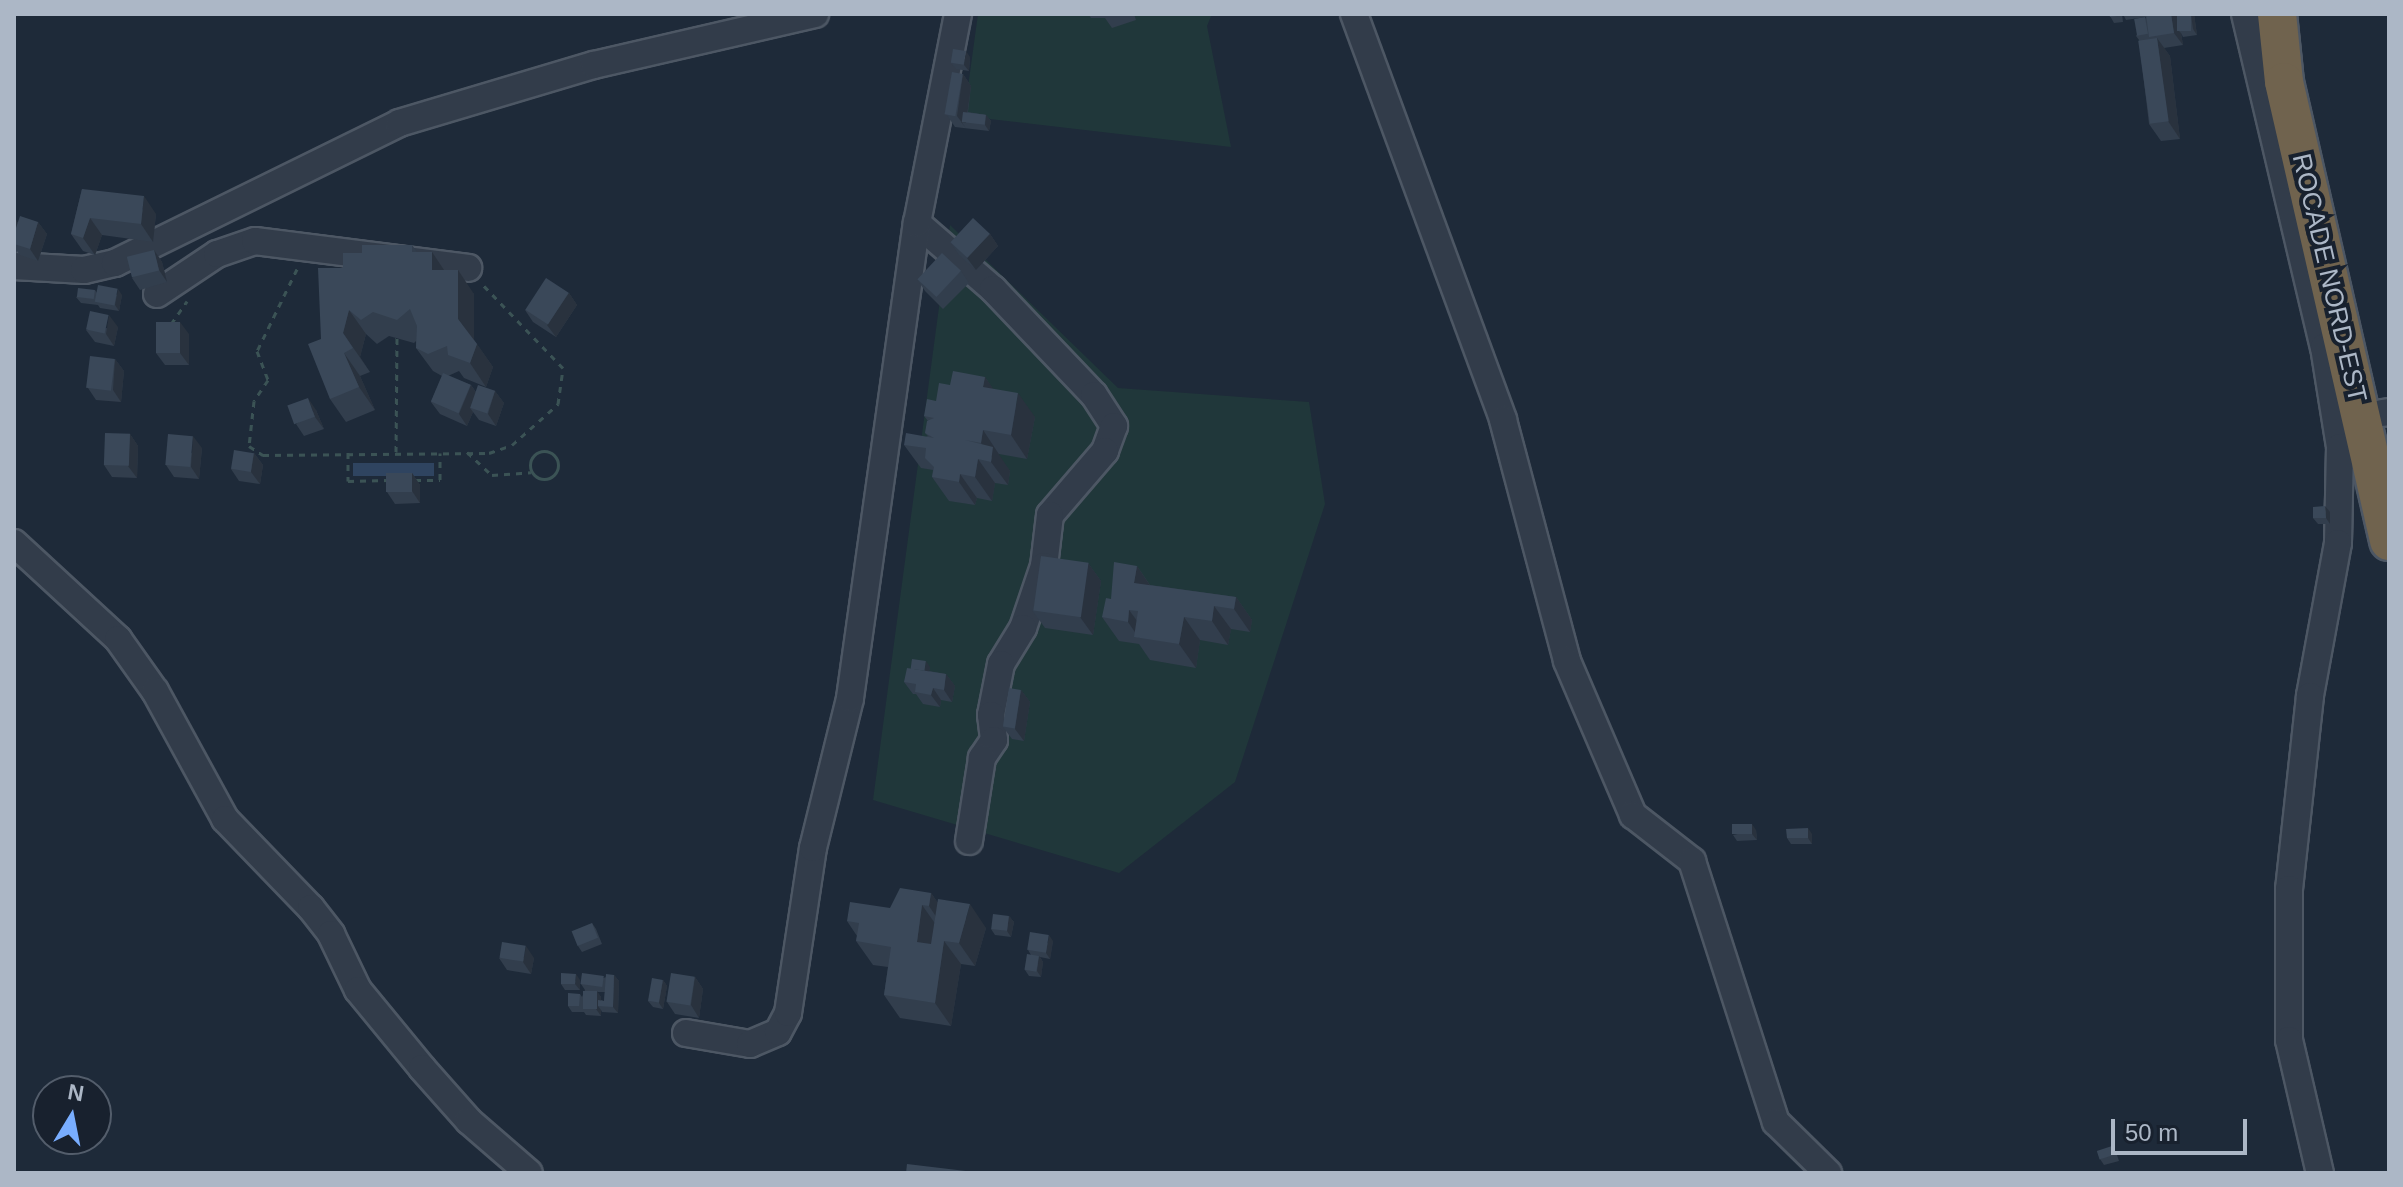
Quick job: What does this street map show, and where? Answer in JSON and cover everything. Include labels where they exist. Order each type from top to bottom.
[{"type":"highway","name":"ROCADE NORD-EST","points":[[2277,14],[2284,82],[2389,541]]},
{"type":"highway","name":"ROCADE NORD-EST","points":[[2299,14],[2305,69],[2387,422]]},
{"type":"street","points":[[14,266],[84,270],[115,263],[243,203],[399,123],[594,65],[815,14]]},
{"type":"street","points":[[686,1033],[750,1044],[778,1032],[788,1013],[813,848],[850,698],[917,223],[958,14]]},
{"type":"street","points":[[1354,14],[1503,420],[1567,661],[1633,815],[1692,861],[1776,1122],[1828,1173]]},
{"type":"street","points":[[2245,14],[2324,347],[2340,447],[2338,543],[2310,696],[2289,889],[2289,1040],[2320,1173]]},
{"type":"street","points":[[241,245],[243,203]]},
{"type":"street","points":[[917,223],[993,289],[1094,395],[1114,426],[1105,451],[1050,515],[1044,566],[1023,628],[1001,664],[991,715],[994,740],[982,758],[969,841]]},
{"type":"street","points":[[157,294],[206,260],[241,245],[271,241],[468,268]]},
{"type":"street","points":[[14,543],[118,639],[155,691],[225,819],[311,908],[331,934],[358,990],[422,1068],[469,1121],[529,1173]]},
{"type":"path","points":[[290,261],[300,262],[257,351],[268,380],[254,401],[249,446],[263,455],[498,451],[512,445],[558,404],[564,374],[549,348],[468,268]]},
{"type":"path","points":[[166,331],[190,298]]},
{"type":"path","points":[[396,452],[397,334]]},
{"type":"path","points":[[348,452],[348,481],[394,480]]},
{"type":"path","points":[[467,452],[492,475],[531,472],[539,479],[549,478],[558,469],[558,459],[539,452],[530,462],[531,472]]},
{"type":"path","points":[[409,480],[440,480],[440,453]]},
{"type":"green space","points":[[978,14],[1212,14],[1207,26],[1231,147],[964,116]]},
{"type":"green space","points":[[950,225],[1118,388],[1309,402],[1325,504],[1235,782],[1119,873],[873,800]]},
{"type":"water","points":[[353,463],[434,463],[434,476],[353,476]]},
{"type":"building","points":[[2146,14],[2171,14],[2174,33],[2149,37]]},
{"type":"building","points":[[2177,14],[2191,14],[2191,31],[2177,31]]},
{"type":"building","points":[[2145,17],[2148,34],[2137,36],[2134,19]]},
{"type":"building","points":[[2157,38],[2169,121],[2150,124],[2138,41]]},
{"type":"building","points":[[953,49],[966,51],[964,65],[951,63]]},
{"type":"building","points":[[952,72],[963,74],[955,116],[945,114]]},
{"type":"building","points":[[963,112],[986,115],[985,125],[962,122]]},
{"type":"building","points":[[82,189],[144,196],[141,224],[90,218],[83,238],[71,234]]},
{"type":"building","points":[[20,216],[38,222],[30,249],[14,244]]},
{"type":"building","points":[[973,218],[990,234],[967,258],[950,242]]},
{"type":"building","points":[[362,245],[412,245],[412,252],[432,252],[432,270],[458,270],[458,319],[477,344],[470,363],[448,355],[447,346],[428,354],[416,348],[417,326],[410,309],[397,320],[373,312],[361,320],[349,310],[343,333],[353,348],[344,353],[359,387],[330,399],[308,344],[321,339],[318,268],[343,268],[343,253],[362,253]]},
{"type":"building","points":[[154,250],[159,270],[132,277],[127,257]]},
{"type":"building","points":[[942,253],[961,271],[936,297],[917,279]]},
{"type":"building","points":[[546,278],[569,293],[548,325],[525,310]]},
{"type":"building","points":[[98,285],[118,289],[114,306],[95,302]]},
{"type":"building","points":[[78,288],[95,290],[94,299],[77,297]]},
{"type":"building","points":[[90,311],[109,315],[105,334],[86,330]]},
{"type":"building","points":[[156,322],[180,322],[180,353],[156,353]]},
{"type":"building","points":[[90,356],[115,359],[111,391],[86,388]]},
{"type":"building","points":[[953,371],[985,377],[983,387],[1018,393],[1011,435],[983,430],[981,443],[965,440],[993,447],[991,462],[978,459],[975,477],[960,474],[959,482],[932,477],[934,467],[925,458],[926,448],[904,445],[906,433],[934,438],[925,433],[927,421],[934,418],[924,416],[927,399],[936,401],[939,383],[950,385]]},
{"type":"building","points":[[443,373],[471,385],[459,413],[431,402]]},
{"type":"building","points":[[478,385],[495,391],[487,414],[470,408]]},
{"type":"building","points":[[308,398],[315,417],[294,424],[287,406]]},
{"type":"building","points":[[105,433],[130,434],[129,466],[104,465]]},
{"type":"building","points":[[168,434],[193,436],[190,467],[165,465]]},
{"type":"building","points":[[234,450],[254,453],[251,472],[231,469]]},
{"type":"building","points":[[386,473],[412,473],[412,492],[386,492]]},
{"type":"building","points":[[2325,506],[2326,518],[2313,518],[2313,507]]},
{"type":"building","points":[[1041,556],[1089,563],[1081,617],[1033,610]]},
{"type":"building","points":[[1114,562],[1137,566],[1134,583],[1236,597],[1234,609],[1214,606],[1212,621],[1184,617],[1179,644],[1134,637],[1138,611],[1129,610],[1128,622],[1102,617],[1106,598],[1111,599]]},
{"type":"building","points":[[912,659],[926,661],[924,671],[911,669]]},
{"type":"building","points":[[907,668],[946,674],[944,690],[933,688],[931,695],[915,692],[916,684],[904,682]]},
{"type":"building","points":[[1009,688],[1021,690],[1015,728],[1003,727]]},
{"type":"building","points":[[1732,824],[1752,824],[1752,834],[1732,834]]},
{"type":"building","points":[[1808,828],[1808,838],[1787,838],[1786,829]]},
{"type":"building","points":[[900,888],[931,893],[929,906],[922,905],[917,942],[931,944],[938,899],[970,904],[959,943],[944,941],[935,1003],[884,995],[891,947],[856,941],[859,923],[847,921],[850,902],[890,908]]},
{"type":"building","points":[[993,914],[1009,916],[1007,931],[991,929]]},
{"type":"building","points":[[592,923],[598,938],[578,946],[572,931]]},
{"type":"building","points":[[1030,932],[1049,935],[1046,953],[1027,950]]},
{"type":"building","points":[[502,942],[526,946],[523,962],[499,958]]},
{"type":"building","points":[[1027,954],[1039,956],[1036,972],[1024,970]]},
{"type":"building","points":[[561,973],[576,974],[575,984],[561,984]]},
{"type":"building","points":[[582,973],[604,976],[602,987],[580,984]]},
{"type":"building","points":[[671,973],[695,977],[690,1005],[666,1002]]},
{"type":"building","points":[[606,974],[614,975],[613,1007],[598,1006],[598,1000],[604,1001]]},
{"type":"building","points":[[652,978],[663,980],[659,1003],[648,1001]]},
{"type":"building","points":[[583,991],[597,991],[597,1009],[583,1009]]},
{"type":"building","points":[[568,993],[580,994],[579,1006],[568,1006]]},
{"type":"building","points":[[2112,1146],[2115,1155],[2100,1160],[2097,1151]]},
{"type":"building","points":[[907,1164],[974,1172],[974,1173],[906,1173]]}]
